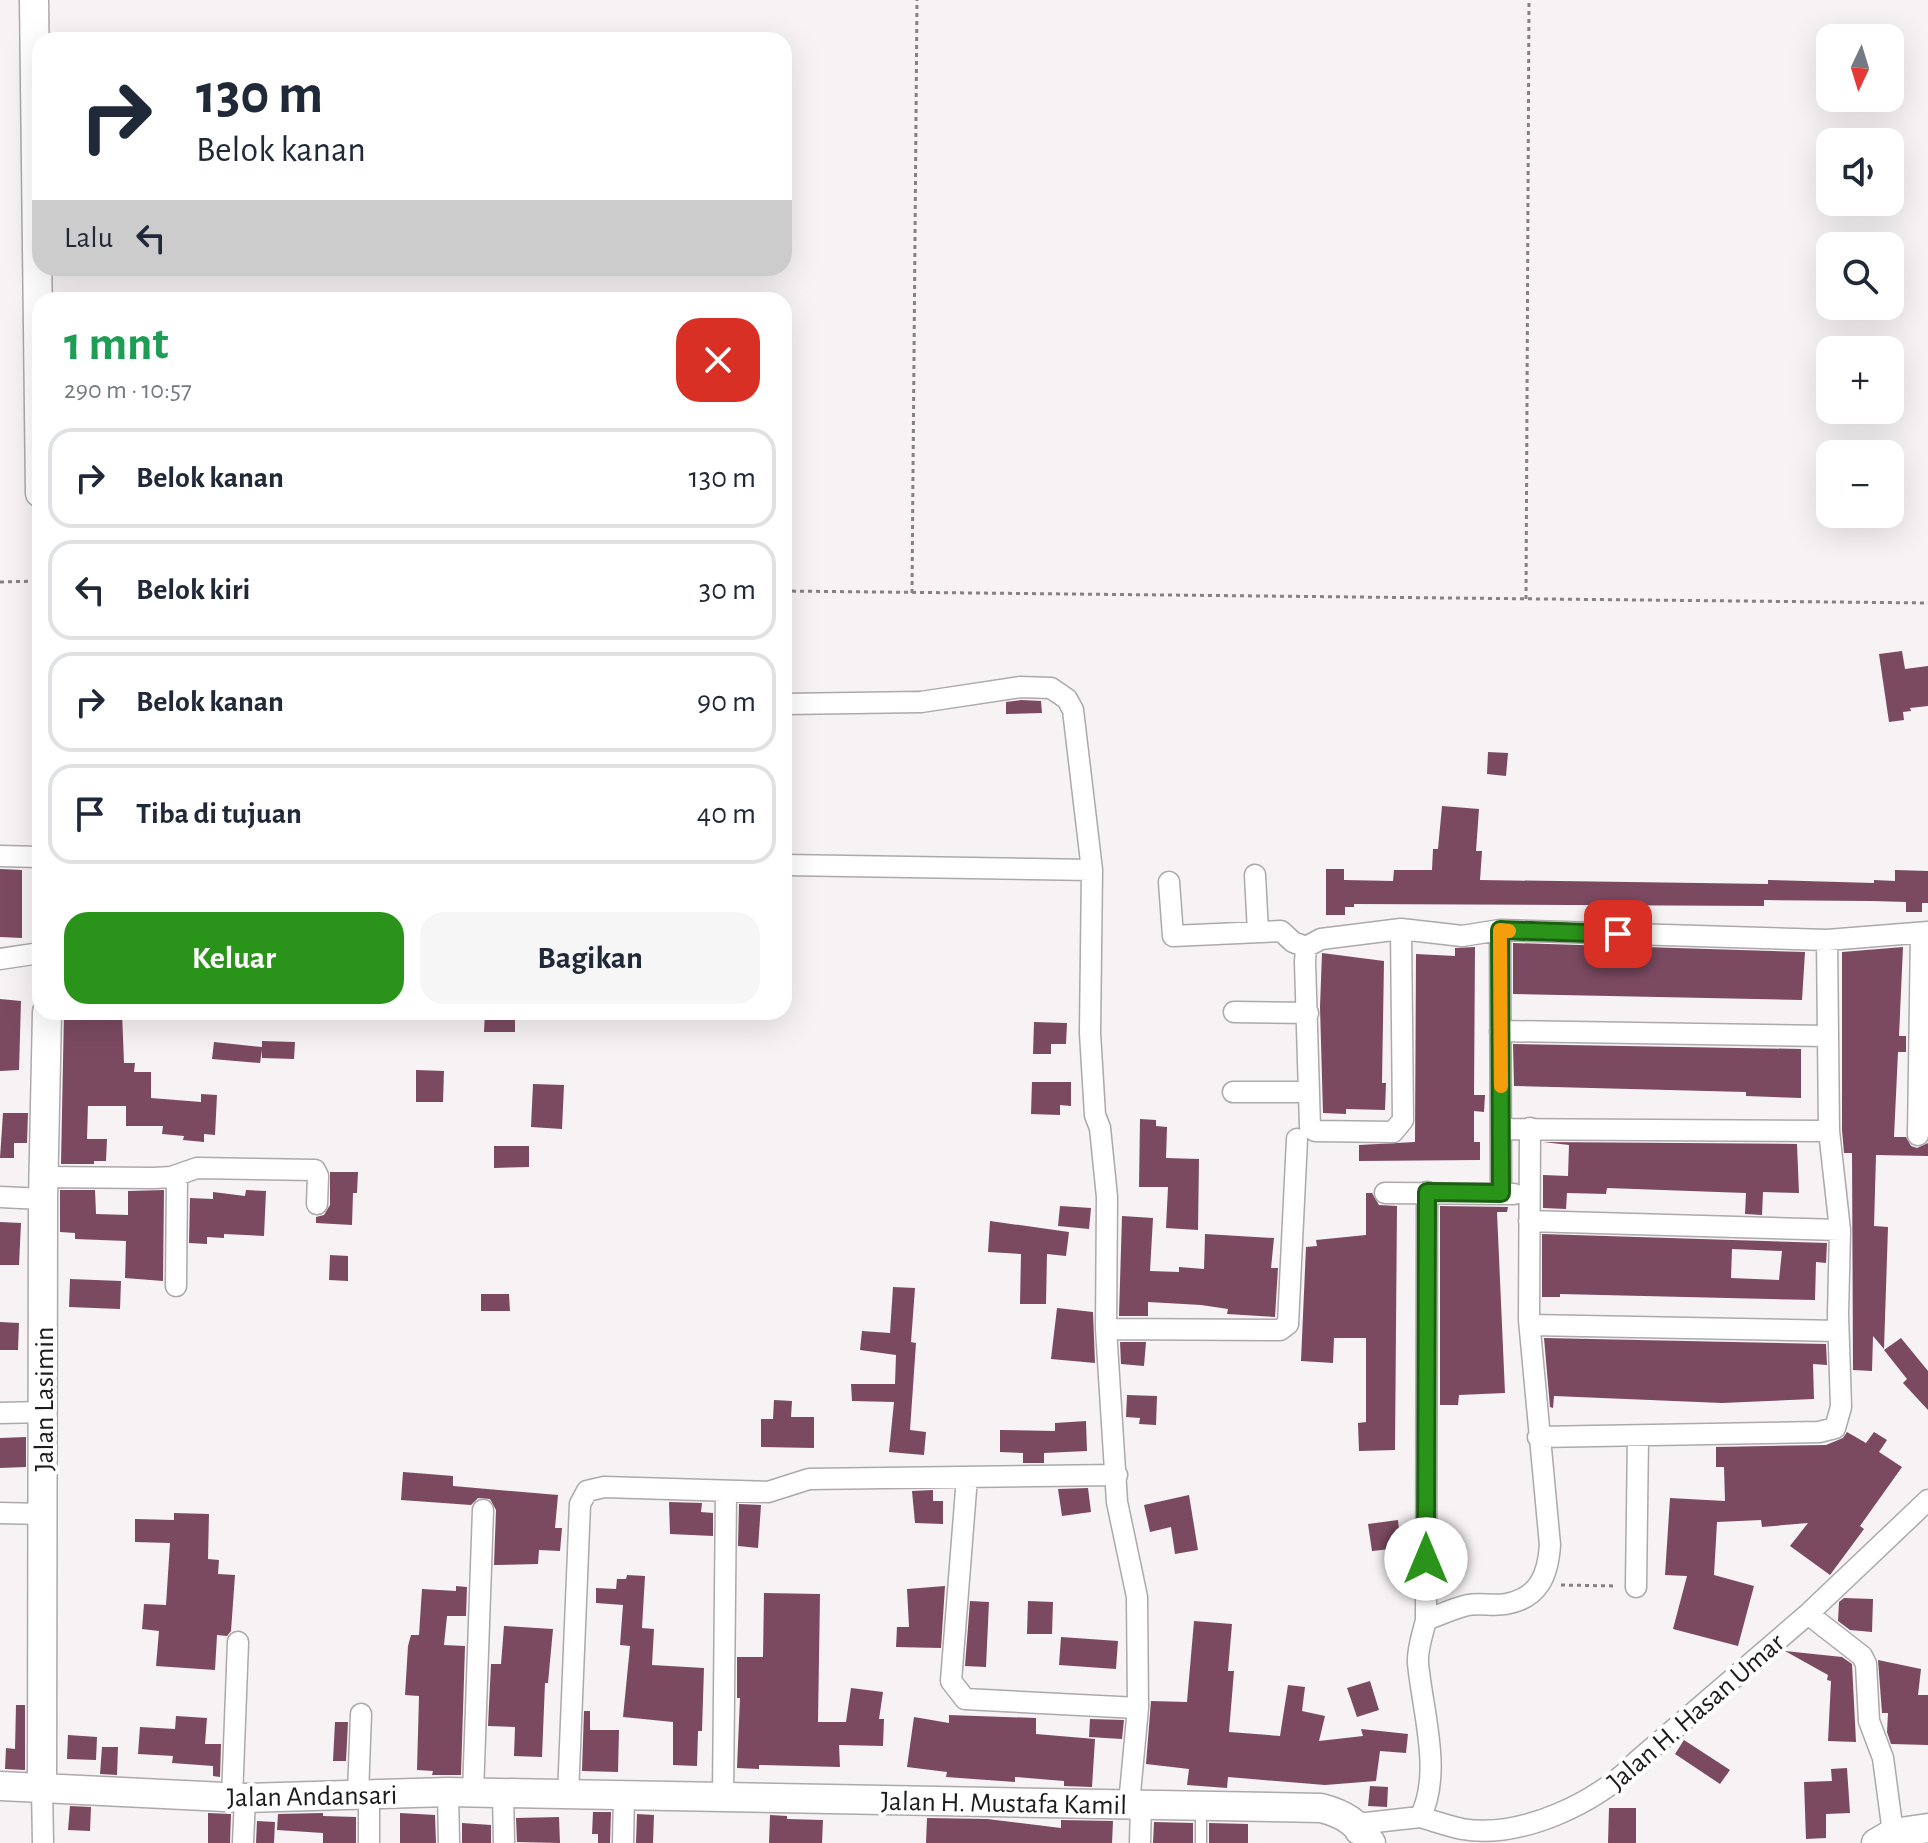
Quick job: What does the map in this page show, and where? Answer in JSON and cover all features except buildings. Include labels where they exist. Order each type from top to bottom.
[{"type":"street","points":[[34,0],[34,32]]},
{"type":"street","points":[[792,704],[921,702],[1002,688],[1051,688],[1067,699],[1073,710],[1092,870],[1091,1041],[1095,1115],[1100,1128],[1107,1197],[1106,1329],[1117,1502],[1137,1597],[1135,1804],[1140,1843]]},
{"type":"street","points":[[0,856],[32,857]]},
{"type":"street","points":[[792,865],[1092,870]]},
{"type":"street","points":[[1255,875],[1258,932]]},
{"type":"street","points":[[1169,882],[1173,936],[1281,931],[1293,942],[1306,947],[1321,939],[1401,929],[1462,936],[1500,930],[1827,940],[1924,933],[1918,1135]]},
{"type":"street","points":[[1306,947],[1310,1127],[1315,1131],[1393,1132],[1403,1120],[1401,929]]},
{"type":"street","points":[[1500,930],[1501,1193]]},
{"type":"street","points":[[1538,1437],[1819,1432],[1835,1428],[1841,1407],[1838,1331],[1840,1230],[1829,1131],[1827,940]]},
{"type":"street","points":[[0,959],[32,954]]},
{"type":"street","points":[[1234,1012],[1308,1013]]},
{"type":"street","name":"Jalan Lasimin","points":[[42,1787],[43,1188],[47,1020]]},
{"type":"street","points":[[1500,1031],[1826,1036]]},
{"type":"street","points":[[1233,1092],[1309,1092]]},
{"type":"street","points":[[1426,1620],[1469,1605],[1505,1604],[1526,1598],[1541,1584],[1548,1564],[1550,1545],[1530,1325],[1530,1128]]},
{"type":"street","points":[[1501,1129],[1829,1131]]},
{"type":"street","points":[[1106,1329],[1280,1330],[1288,1324],[1297,1139]]},
{"type":"street","points":[[0,1197],[43,1188],[177,1175],[197,1168],[315,1170],[318,1176],[317,1204]]},
{"type":"street","points":[[176,1286],[177,1175]]},
{"type":"street","points":[[1361,1837],[1420,1817],[1428,1803],[1428,1724],[1417,1659],[1426,1620],[1427,1192]]},
{"type":"street","points":[[1385,1193],[1530,1195]]},
{"type":"street","points":[[1529,1221],[1840,1230]]},
{"type":"street","points":[[1530,1325],[1838,1331]]},
{"type":"street","points":[[0,1413],[43,1412]]},
{"type":"street","points":[[1636,1587],[1638,1436]]},
{"type":"street","points":[[568,1795],[580,1504],[587,1491],[604,1487],[768,1492],[809,1479],[1117,1475]]},
{"type":"street","points":[[967,1477],[951,1681],[956,1690],[965,1699],[1138,1708]]},
{"type":"street","points":[[723,1796],[726,1492]]},
{"type":"street","name":"Jalan H. Hasan Umar","points":[[1420,1817],[1464,1829],[1507,1829],[1559,1813],[1592,1797],[1620,1779],[1668,1733],[1808,1614],[1928,1500]]},
{"type":"street","points":[[449,1843],[460,1792],[483,1510]]},
{"type":"street","points":[[0,1513],[43,1514]]},
{"type":"street","points":[[1808,1614],[1862,1656],[1866,1664],[1869,1721],[1883,1758],[1885,1838],[1928,1828]]},
{"type":"street","points":[[238,1642],[239,1798],[243,1843]]},
{"type":"street","points":[[361,1714],[369,1843]]},
{"type":"street","name":"Jalan Andansari","points":[[0,1786],[239,1798],[460,1792],[624,1794]]},
{"type":"street","points":[[42,1787],[43,1843]]},
{"type":"street","points":[[503,1793],[504,1843]]},
{"type":"street","points":[[623,1843],[624,1794]]},
{"type":"street","name":"Jalan H. Mustafa Kamil","points":[[624,1794],[1321,1808],[1340,1812],[1361,1837]]},
{"type":"lane","points":[[1201,1804],[1201,1843]]},
{"type":"path","points":[[912,593],[917,0]]},
{"type":"path","points":[[1526,599],[1529,0]]},
{"type":"path","points":[[0,582],[32,581]]},
{"type":"path","points":[[792,591],[1928,603]]},
{"type":"path","points":[[1541,1584],[1636,1587]]},
{"type":"slow traffic","points":[[1501,1086],[1500,930],[1509,931]]},
{"type":"route","points":[[1426,1559],[1427,1192],[1501,1193],[1500,930],[1618,934]]}]
